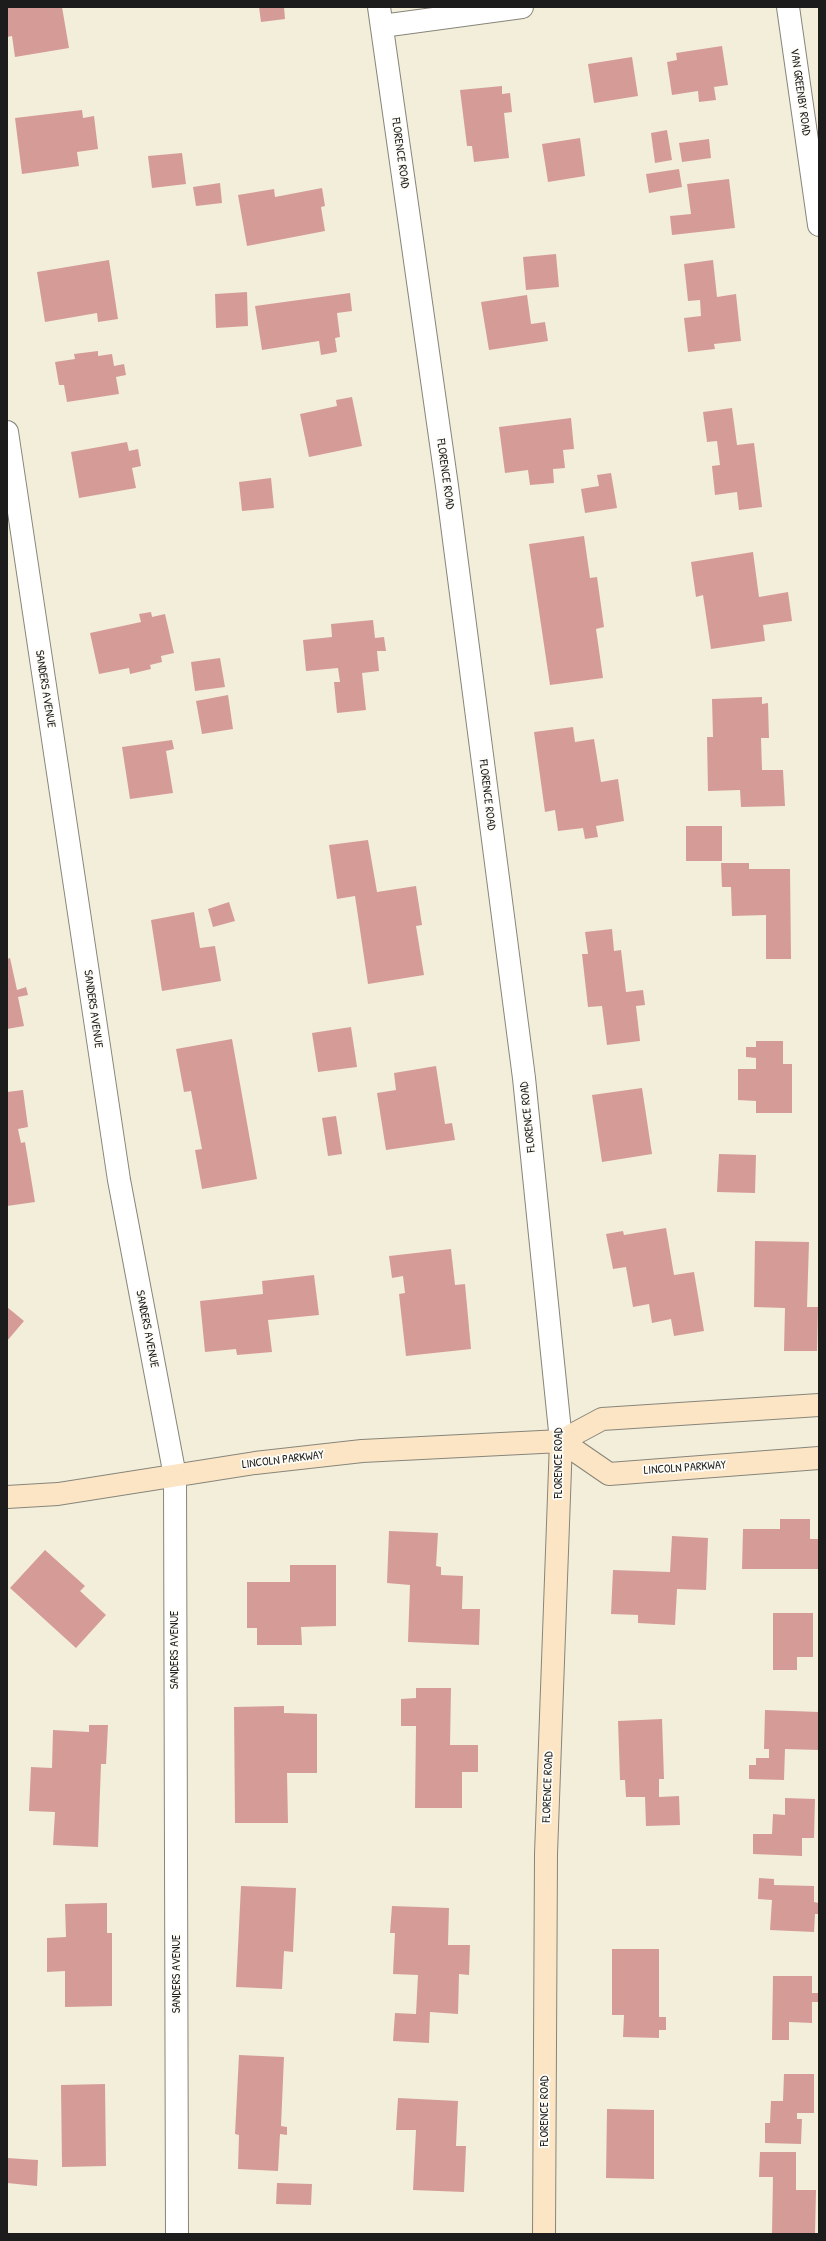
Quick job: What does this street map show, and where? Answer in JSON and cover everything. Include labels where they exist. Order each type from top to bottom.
[{"type":"street","points":[[381,16],[522,7]]},
{"type":"street","name":"VAN GREENBY ROAD","points":[[788,7],[819,224]]},
{"type":"street","name":"FLORENCE ROAD","points":[[381,16],[448,494],[524,1078],[561,1441],[546,1854],[544,2234]]},
{"type":"street","name":"SANDERS AVENUE","points":[[7,432],[119,1180],[175,1476],[177,2234]]},
{"type":"street","name":"LINCOLN PARKWAY","points":[[7,1497],[58,1494],[255,1463],[362,1451],[561,1441],[602,1418],[819,1405]]},
{"type":"street","name":"LINCOLN PARKWAY","points":[[561,1441],[609,1474],[819,1458]]},
{"type":"building","points":[[8,7],[62,7],[69,48],[15,57],[12,36],[7,37]]},
{"type":"building","points":[[259,7],[284,7],[285,19],[261,22]]},
{"type":"building","points":[[722,46],[728,85],[714,87],[716,100],[699,102],[698,91],[672,95],[667,62],[677,60],[676,53]]},
{"type":"building","points":[[632,57],[638,96],[594,103],[588,64]]},
{"type":"building","points":[[502,86],[502,94],[510,93],[512,112],[504,113],[509,158],[474,162],[472,146],[467,146],[460,90]]},
{"type":"building","points":[[82,110],[83,118],[94,116],[98,149],[77,152],[79,166],[22,174],[15,118]]},
{"type":"building","points":[[667,130],[672,160],[655,163],[651,133]]},
{"type":"building","points":[[580,138],[585,176],[548,182],[542,144]]},
{"type":"building","points":[[709,139],[711,158],[682,162],[679,143]]},
{"type":"building","points":[[182,153],[186,184],[152,188],[148,156]]},
{"type":"building","points":[[679,169],[682,187],[649,193],[646,174]]},
{"type":"building","points":[[729,179],[735,228],[672,235],[670,216],[691,214],[687,184]]},
{"type":"building","points":[[220,183],[222,203],[196,206],[193,187]]},
{"type":"building","points":[[322,188],[325,206],[321,207],[325,231],[247,246],[238,195],[274,189],[275,197]]},
{"type":"building","points":[[556,254],[559,287],[526,290],[523,257]]},
{"type":"building","points":[[109,260],[118,319],[98,322],[97,313],[45,322],[37,272]]},
{"type":"building","points":[[713,260],[717,297],[736,294],[741,341],[714,344],[715,349],[688,352],[684,318],[701,316],[700,300],[688,301],[684,264]]},
{"type":"building","points":[[247,292],[248,326],[216,328],[215,294]]},
{"type":"building","points":[[350,293],[352,311],[337,313],[340,337],[335,338],[337,352],[321,355],[319,341],[262,350],[255,306]]},
{"type":"building","points":[[527,295],[531,324],[545,322],[548,341],[489,350],[481,302]]},
{"type":"building","points":[[98,351],[98,356],[112,354],[114,366],[124,364],[126,375],[116,377],[119,394],[67,402],[64,385],[59,385],[55,362],[75,359],[74,354]]},
{"type":"building","points":[[352,397],[362,446],[309,457],[300,414],[337,406],[336,400]]},
{"type":"building","points":[[732,408],[737,445],[754,443],[762,507],[739,510],[737,492],[715,495],[712,466],[720,465],[717,441],[707,442],[703,412]]},
{"type":"building","points":[[571,418],[574,449],[563,450],[565,468],[553,469],[554,483],[530,485],[528,470],[505,473],[499,427]]},
{"type":"building","points":[[127,442],[129,451],[138,449],[141,466],[132,468],[136,488],[79,498],[71,452]]},
{"type":"building","points":[[611,473],[617,508],[585,513],[581,489],[599,486],[597,475]]},
{"type":"building","points":[[271,478],[274,508],[242,511],[239,482]]},
{"type":"building","points":[[584,536],[590,578],[597,577],[604,627],[596,629],[603,678],[550,685],[529,544]]},
{"type":"building","points":[[753,552],[759,597],[788,592],[792,621],[763,625],[765,641],[711,649],[703,595],[696,597],[691,562]]},
{"type":"building","points":[[151,612],[152,617],[165,614],[174,653],[161,656],[162,662],[150,665],[151,669],[130,674],[129,668],[99,674],[90,633],[141,622],[139,614]]},
{"type":"building","points":[[373,620],[375,638],[384,637],[386,651],[377,651],[379,671],[362,673],[366,710],[337,713],[334,682],[340,682],[338,668],[306,671],[303,640],[332,637],[331,624]]},
{"type":"building","points":[[220,658],[225,687],[195,691],[191,662]]},
{"type":"building","points":[[228,695],[233,729],[202,734],[196,701]]},
{"type":"building","points":[[762,697],[762,704],[768,703],[769,738],[761,738],[762,770],[783,770],[785,806],[741,807],[740,790],[708,791],[707,737],[713,737],[712,699]]},
{"type":"building","points":[[573,727],[575,742],[594,739],[601,782],[618,779],[624,821],[596,826],[598,837],[585,839],[583,828],[558,831],[555,810],[545,812],[534,732]]},
{"type":"building","points":[[172,740],[174,749],[166,751],[173,793],[130,799],[122,747]]},
{"type":"building","points":[[686,826],[722,826],[722,861],[686,861]]},
{"type":"building","points":[[368,840],[377,892],[416,886],[422,925],[416,926],[424,975],[368,984],[355,896],[337,899],[329,845]]},
{"type":"building","points":[[721,863],[749,863],[749,869],[790,869],[791,959],[766,959],[766,915],[732,916],[731,887],[722,887]]},
{"type":"building","points":[[229,902],[235,921],[213,927],[208,909]]},
{"type":"building","points":[[194,912],[200,948],[215,946],[221,981],[162,991],[151,920]]},
{"type":"building","points":[[612,929],[614,951],[621,950],[626,992],[643,990],[645,1005],[636,1006],[640,1041],[607,1045],[602,1006],[588,1007],[582,954],[588,954],[585,932]]},
{"type":"building","points":[[10,958],[17,990],[26,987],[28,995],[18,997],[24,1026],[7,1029],[7,959]]},
{"type":"building","points":[[351,1027],[357,1067],[318,1072],[312,1033]]},
{"type":"building","points":[[232,1039],[257,1179],[202,1189],[195,1150],[202,1149],[191,1091],[184,1092],[176,1049]]},
{"type":"building","points":[[756,1041],[783,1041],[783,1064],[792,1064],[792,1113],[756,1113],[756,1101],[738,1100],[738,1069],[756,1069],[756,1058],[746,1057],[746,1047],[756,1047]]},
{"type":"building","points":[[436,1066],[445,1124],[452,1123],[455,1140],[386,1150],[377,1093],[396,1090],[394,1073]]},
{"type":"building","points":[[642,1088],[652,1154],[602,1162],[592,1095]]},
{"type":"building","points":[[23,1090],[28,1127],[18,1129],[21,1143],[25,1142],[35,1202],[7,1206],[7,1092]]},
{"type":"building","points":[[336,1116],[342,1154],[328,1156],[322,1118]]},
{"type":"building","points":[[719,1154],[756,1155],[755,1193],[717,1192]]},
{"type":"building","points":[[666,1228],[674,1275],[694,1272],[704,1331],[674,1336],[671,1319],[652,1323],[649,1304],[633,1307],[626,1267],[613,1269],[606,1234],[623,1231],[624,1235]]},
{"type":"building","points":[[755,1241],[809,1242],[807,1307],[818,1307],[817,1351],[784,1351],[785,1308],[754,1307]]},
{"type":"building","points":[[451,1249],[455,1285],[465,1284],[471,1349],[406,1356],[399,1294],[405,1293],[403,1276],[392,1278],[389,1256]]},
{"type":"building","points":[[314,1275],[319,1315],[268,1320],[272,1352],[237,1355],[236,1349],[205,1352],[200,1301],[263,1294],[262,1281]]},
{"type":"building","points":[[7,1307],[24,1321],[7,1341]]},
{"type":"building","points":[[780,1519],[810,1519],[810,1539],[819,1539],[819,1569],[742,1569],[743,1529],[780,1529]]},
{"type":"building","points":[[389,1531],[438,1533],[436,1566],[441,1567],[441,1575],[463,1576],[462,1609],[480,1609],[479,1645],[408,1642],[410,1585],[387,1583]]},
{"type":"building","points":[[672,1536],[708,1538],[706,1590],[677,1589],[675,1625],[638,1623],[638,1615],[611,1614],[613,1570],[670,1572]]},
{"type":"building","points":[[45,1550],[85,1586],[80,1591],[106,1615],[76,1648],[10,1588]]},
{"type":"building","points":[[290,1565],[336,1565],[336,1626],[301,1627],[302,1645],[257,1645],[257,1628],[247,1628],[247,1582],[290,1582]]},
{"type":"building","points":[[773,1613],[813,1613],[813,1657],[797,1657],[797,1670],[773,1670]]},
{"type":"building","points":[[416,1688],[451,1688],[450,1745],[478,1745],[478,1772],[462,1772],[462,1808],[415,1808],[416,1726],[401,1726],[401,1699],[416,1698]]},
{"type":"building","points":[[284,1706],[284,1713],[317,1714],[317,1773],[287,1773],[288,1823],[235,1823],[234,1707]]},
{"type":"building","points":[[765,1710],[819,1712],[819,1750],[785,1749],[784,1780],[749,1779],[749,1765],[756,1765],[756,1758],[769,1758],[769,1749],[764,1749]]},
{"type":"building","points":[[662,1719],[664,1779],[659,1779],[659,1797],[679,1796],[680,1825],[646,1826],[645,1797],[626,1797],[625,1780],[620,1780],[618,1721]]},
{"type":"building","points":[[89,1725],[108,1725],[106,1764],[101,1764],[98,1847],[53,1845],[55,1812],[29,1811],[31,1767],[52,1768],[53,1730],[89,1732]]},
{"type":"building","points":[[785,1798],[815,1799],[814,1838],[802,1838],[802,1856],[753,1854],[753,1834],[772,1834],[773,1814],[785,1815]]},
{"type":"building","points":[[759,1878],[774,1879],[774,1885],[814,1886],[814,1902],[819,1903],[819,1914],[815,1914],[814,1932],[770,1930],[772,1900],[758,1899]]},
{"type":"building","points":[[241,1886],[296,1888],[293,1952],[284,1951],[282,1989],[236,1987]]},
{"type":"building","points":[[107,1903],[107,1933],[112,1933],[112,2006],[65,2007],[65,1971],[47,1972],[47,1938],[66,1937],[65,1904]]},
{"type":"building","points":[[392,1906],[449,1908],[448,1945],[470,1945],[469,1975],[459,1974],[458,2014],[430,2012],[429,2043],[393,2041],[395,2013],[416,2014],[418,1975],[393,1974],[395,1933],[390,1933]]},
{"type":"building","points":[[612,1949],[659,1949],[659,2017],[666,2017],[666,2030],[659,2030],[659,2038],[623,2037],[624,2015],[612,2015]]},
{"type":"building","points":[[773,1976],[812,1976],[812,1993],[819,1993],[818,2002],[812,2002],[812,2023],[789,2022],[789,2040],[772,2040]]},
{"type":"building","points":[[239,2055],[284,2057],[281,2126],[287,2127],[287,2135],[280,2134],[278,2171],[238,2169],[239,2135],[235,2134]]},
{"type":"building","points":[[784,2074],[814,2074],[814,2113],[797,2113],[797,2119],[802,2119],[801,2144],[765,2143],[765,2123],[770,2123],[771,2101],[783,2101]]},
{"type":"building","points":[[105,2084],[106,2166],[62,2167],[61,2085]]},
{"type":"building","points":[[398,2098],[458,2101],[456,2146],[466,2146],[464,2192],[413,2190],[416,2130],[396,2130]]},
{"type":"building","points":[[607,2109],[654,2110],[654,2179],[606,2178]]},
{"type":"building","points":[[760,2152],[796,2152],[796,2190],[816,2190],[815,2234],[772,2234],[773,2177],[759,2177]]},
{"type":"building","points":[[7,2158],[38,2160],[37,2186],[7,2183]]},
{"type":"building","points":[[277,2183],[312,2184],[311,2205],[276,2204]]}]
